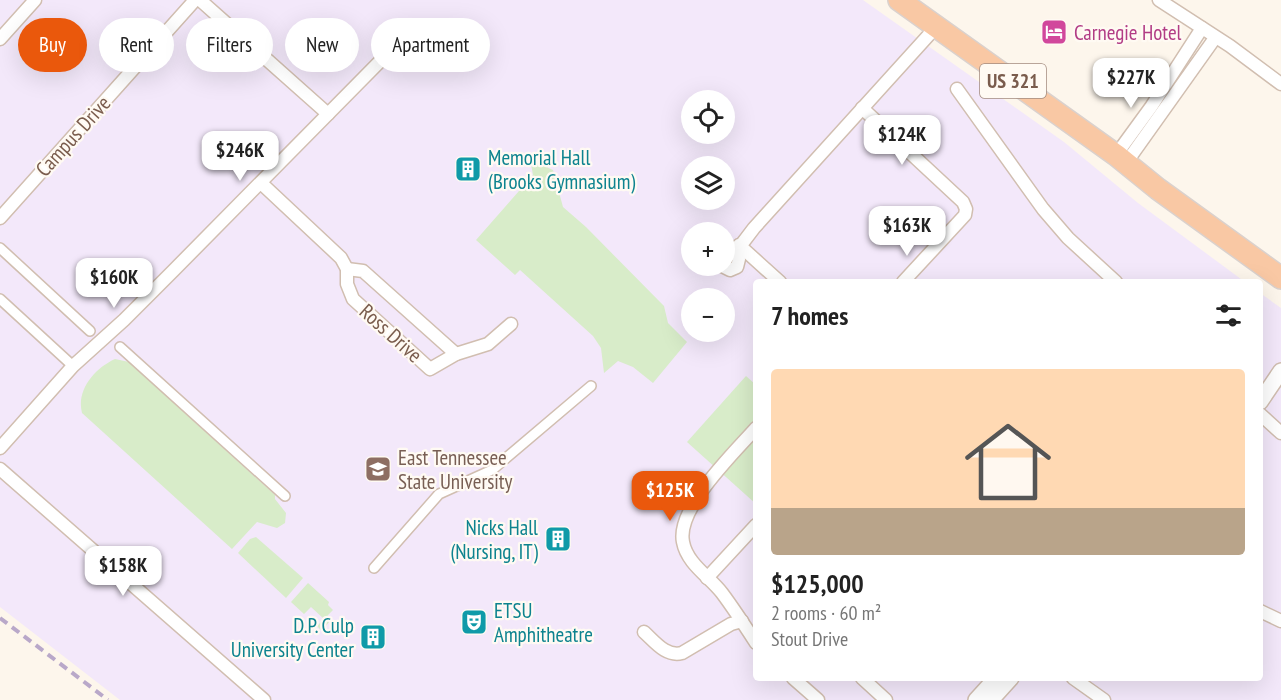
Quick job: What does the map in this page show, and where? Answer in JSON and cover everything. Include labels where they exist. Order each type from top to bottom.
[{"type":"highway","name":"US 321","points":[[899,0],[1121,159],[1158,189],[1281,278]]},
{"type":"street","points":[[0,39],[35,0]]},
{"type":"street","points":[[197,0],[328,114]]},
{"type":"street","name":"Campus Drive","points":[[0,218],[197,0]]},
{"type":"street","points":[[1159,0],[1230,46],[1281,84]]},
{"type":"street","points":[[735,248],[936,27]]},
{"type":"street","points":[[1121,159],[1151,107],[1202,28]]},
{"type":"street","points":[[1121,159],[1215,38]]},
{"type":"street","points":[[0,448],[73,366],[124,320],[371,70]]},
{"type":"street","points":[[957,89],[1043,209],[1068,238],[1113,279]]},
{"type":"street","points":[[862,108],[963,202],[966,208],[964,215],[906,279]]},
{"type":"street","name":"Ross Drive","points":[[261,183],[341,258],[347,269],[347,284],[353,299],[430,369],[456,354],[488,344],[511,324]]},
{"type":"street","points":[[0,248],[90,331]]},
{"type":"street","points":[[735,251],[776,279]]},
{"type":"street","points":[[735,253],[739,259],[735,268]]},
{"type":"street","name":"Ross Drive","points":[[347,269],[363,271],[456,354]]},
{"type":"street","points":[[0,299],[73,366]]},
{"type":"street","points":[[120,347],[285,496]]},
{"type":"street","points":[[1263,396],[1281,371]]},
{"type":"street","points":[[374,568],[439,494],[492,470],[591,386]]},
{"type":"street","points":[[1263,417],[1281,433]]},
{"type":"street","points":[[753,431],[709,480],[683,530],[683,543],[687,553],[720,590],[753,638]]},
{"type":"street","points":[[0,469],[264,700]]},
{"type":"street","points":[[707,578],[753,528]]},
{"type":"street","points":[[1263,612],[1281,621]]},
{"type":"street","points":[[644,632],[667,652],[674,655],[682,653],[731,624],[742,621]]},
{"type":"street","points":[[796,681],[818,700]]},
{"type":"street","points":[[865,681],[886,700]]},
{"type":"street","points":[[976,700],[993,681]]},
{"type":"street","points":[[991,700],[1008,681]]},
{"type":"street","points":[[1077,681],[1104,700]]},
{"type":"shaded area","name":"East Tennessee State University","points":[[0,0],[863,0],[1064,142],[1138,203],[1241,279],[753,279],[753,681],[1263,681],[1263,295],[1281,308],[1281,700],[120,700],[0,607]]},
{"type":"green space","points":[[535,162],[553,170],[563,207],[586,227],[664,306],[668,323],[681,336],[681,342],[687,342],[653,383],[633,367],[618,361],[604,373],[601,348],[593,336],[520,270],[515,275],[476,240],[533,175],[531,164]]},
{"type":"green space","points":[[115,359],[129,362],[275,495],[275,499],[286,513],[285,523],[277,528],[257,522],[232,549],[82,413],[82,396],[89,381],[101,368]]},
{"type":"green space","points":[[746,376],[753,382],[753,501],[687,442]]},
{"type":"green space","points":[[256,537],[303,578],[286,598],[238,553],[250,539]]},
{"type":"green space","points":[[308,583],[329,602],[328,605],[333,610],[328,615],[329,622],[322,631],[317,626],[324,619],[311,607],[304,614],[291,602]]},
{"type":"railway","points":[[0,618],[108,700]]},
{"type":"place","name":"Carnegie Hotel","points":[[1054,32]]},
{"type":"place","name":"Memorial Hall (Brooks Gymnasium)","points":[[468,169]]},
{"type":"place","name":"East Tennessee State University","points":[[378,469]]},
{"type":"place","name":"Nicks Hall (Nursing, IT)","points":[[558,539]]},
{"type":"place","name":"ETSU Amphitheatre","points":[[474,622]]},
{"type":"place","name":"D.P. Culp University Center","points":[[373,637]]}]
